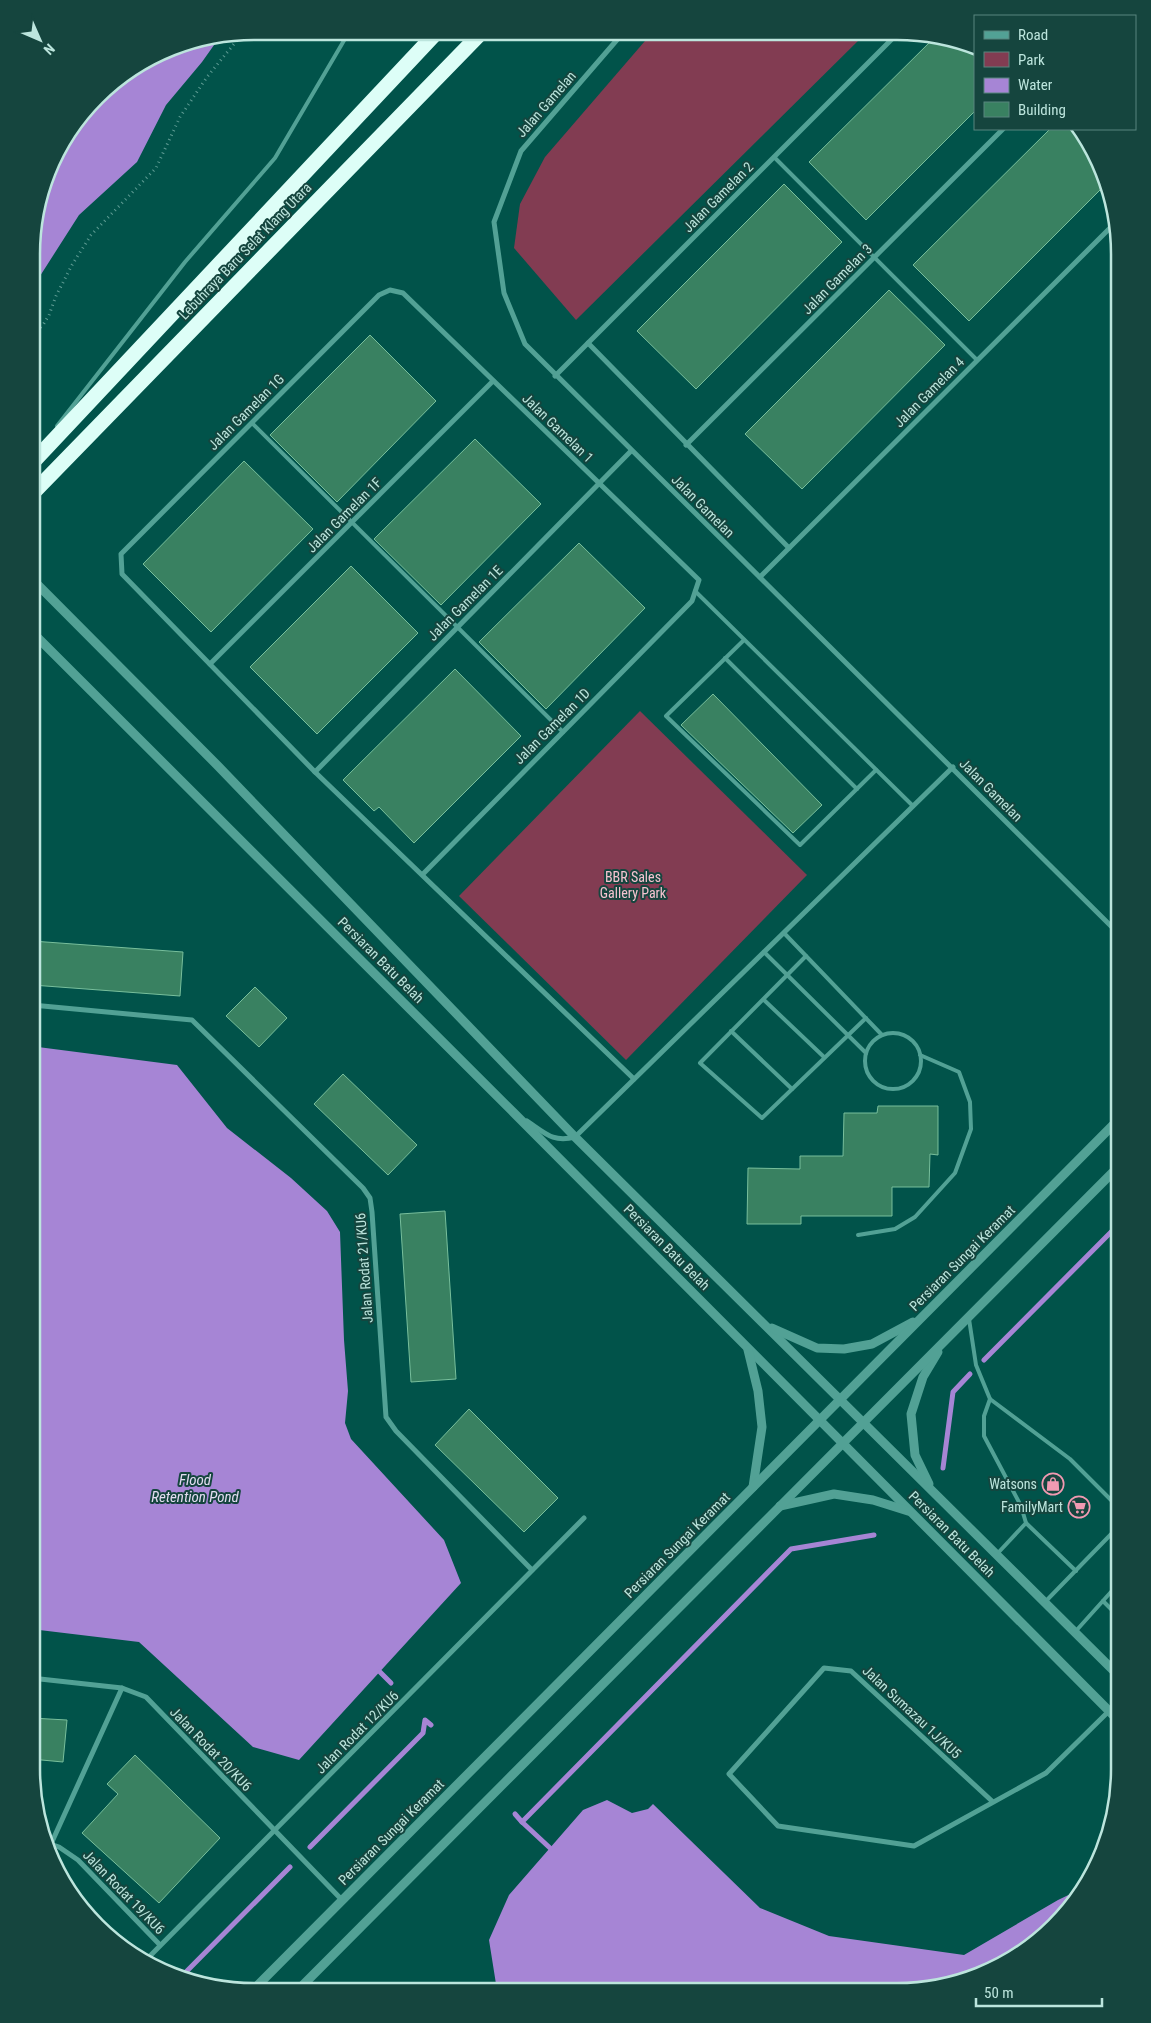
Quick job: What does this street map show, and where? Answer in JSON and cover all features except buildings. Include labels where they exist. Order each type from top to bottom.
[{"type":"highway","name":"Lebuhraya Baru Selat Klang Utara","points":[[40,455],[430,40]]},
{"type":"highway","name":"Lebuhraya Baru Selat Klang Utara","points":[[40,486],[474,40]]},
{"type":"street","name":"Jalan Gamelan","points":[[617,40],[521,151],[494,222],[504,293],[525,344],[555,376],[1111,926]]},
{"type":"street","name":"Jalan Gamelan 2","points":[[555,376],[891,40]]},
{"type":"street","name":"Jalan Gamelan 3","points":[[686,445],[1002,130]]},
{"type":"street","name":"Jalan Gamelan 4","points":[[760,577],[1109,228]]},
{"type":"street","name":"Jalan Gamelan 1","points":[[390,290],[403,293],[699,580],[695,591]]},
{"type":"street","name":"Jalan Gamelan 1G","points":[[210,664],[122,574],[121,554],[379,295],[390,290]]},
{"type":"street","points":[[588,343],[789,548]]},
{"type":"street","name":"Jalan Gamelan 1F","points":[[210,664],[493,381]]},
{"type":"street","name":"Jalan Gamelan 1E","points":[[315,772],[631,451]]},
{"type":"street","name":"Persiaran Batu Belah","points":[[40,587],[218,766],[575,1137],[1111,1668]]},
{"type":"street","name":"Jalan Gamelan 1D","points":[[422,875],[692,601],[695,591]]},
{"type":"street","name":"Persiaran Batu Belah","points":[[40,640],[514,1112],[1109,1711]]},
{"type":"street","points":[[210,664],[315,772],[634,1079]]},
{"type":"street","points":[[514,1112],[554,1139],[565,1140],[575,1137],[953,768]]},
{"type":"street","name":"Jalan Rodat 21/KU6","points":[[40,1006],[192,1020],[363,1188],[370,1198],[372,1212],[386,1417],[396,1431],[532,1570]]},
{"type":"street","name":"Persiaran Sungai Keramat","points":[[260,1983],[1111,1128]]},
{"type":"street","points":[[305,1983],[1111,1175]]},
{"type":"street","points":[[764,1324],[817,1348],[844,1349],[872,1344],[922,1318]]},
{"type":"street","points":[[932,1491],[915,1455],[911,1414],[923,1377],[946,1339]]},
{"type":"street","points":[[748,1348],[758,1391],[762,1427],[753,1487]]},
{"type":"street","points":[[779,1506],[834,1494],[873,1500],[911,1512]]},
{"type":"street","name":"Jalan Rodat 12/KU6","points":[[150,1955],[584,1518]]},
{"type":"street","name":"Jalan Sumazau 1J/KU5","points":[[993,1802],[851,1671],[824,1668],[729,1774],[778,1826],[914,1846],[1046,1773],[1109,1711]]},
{"type":"street","name":"Jalan Rodat 20/KU6","points":[[40,1679],[122,1688],[146,1697],[342,1900]]},
{"type":"street","points":[[52,1840],[122,1688]]},
{"type":"street","name":"Jalan Rodat 19/KU6","points":[[54,1846],[78,1860],[160,1945]]},
{"type":"lane","points":[[51,434],[185,262],[275,158],[344,40]]},
{"type":"lane","points":[[774,157],[977,360]]},
{"type":"lane","points":[[252,423],[563,732]]},
{"type":"lane","points":[[40,448],[45,441]]},
{"type":"lane","points":[[695,591],[913,806]]},
{"type":"lane","points":[[744,640],[666,716],[800,845],[876,770]]},
{"type":"lane","points":[[725,658],[857,789]]},
{"type":"lane","points":[[784,933],[882,1036]]},
{"type":"lane","points":[[764,952],[866,1053]]},
{"type":"lane","points":[[806,956],[700,1063],[762,1118],[847,1034],[866,1018]]},
{"type":"lane","points":[[764,1000],[824,1057]]},
{"type":"lane","points":[[731,1031],[792,1089]]},
{"type":"lane","points":[[892,1033],[910,1039],[920,1055],[918,1073],[913,1081],[905,1086],[887,1089],[871,1079],[865,1062],[866,1053],[870,1046],[882,1036],[892,1033]]},
{"type":"lane","points":[[858,1235],[895,1229],[914,1217],[955,1173],[971,1129],[970,1102],[959,1072],[920,1055]]},
{"type":"lane","points":[[968,1317],[976,1365],[990,1399],[1070,1458],[1111,1500]]},
{"type":"lane","points":[[990,1399],[984,1416],[984,1436],[1021,1506],[1026,1523],[1076,1571]]},
{"type":"lane","points":[[997,1555],[1026,1523]]},
{"type":"lane","points":[[1045,1602],[1111,1534]]},
{"type":"lane","points":[[1075,1632],[1111,1591]]},
{"type":"lane","points":[[1102,1601],[1111,1609]]},
{"type":"path","points":[[40,328],[49,315],[56,296],[72,265],[91,235],[156,168],[180,117],[207,77],[237,40]]},
{"type":"green space","points":[[646,40],[859,40],[576,320],[514,248],[520,204],[545,157]]},
{"type":"green space","name":"BBR Sales Gallery Park","points":[[640,711],[807,875],[626,1060],[459,896]]},
{"type":"water","points":[[215,44],[166,105],[137,162],[79,215],[40,276],[40,240],[44,212],[51,185],[62,159],[84,124],[113,93],[135,76],[172,56]]},
{"type":"water","name":"Flood Retention Pond","points":[[40,1047],[177,1065],[227,1128],[291,1178],[327,1211],[340,1232],[348,1391],[345,1423],[351,1439],[444,1540],[461,1583],[299,1760],[253,1747],[139,1642],[40,1630]]},
{"type":"water","points":[[607,1800],[632,1813],[648,1809],[653,1804],[760,1908],[829,1936],[964,1955],[1071,1894],[1038,1930],[1016,1947],[979,1967],[939,1979],[911,1983],[496,1983],[489,1940],[509,1895],[583,1810]]},
{"type":"waterway","points":[[984,1360],[1111,1232]]},
{"type":"waterway","points":[[943,1468],[953,1392],[970,1374]]},
{"type":"waterway","points":[[550,1848],[522,1822],[791,1549],[874,1535]]},
{"type":"waterway","points":[[380,1672],[391,1683]]},
{"type":"waterway","points":[[310,1847],[423,1733],[425,1720],[431,1725]]},
{"type":"waterway","points":[[515,1814],[522,1822]]},
{"type":"waterway","points":[[186,1972],[290,1867]]},
{"type":"place","name":"Watsons","points":[[1053,1484]]},
{"type":"place","name":"FamilyMart","points":[[1079,1507]]}]
